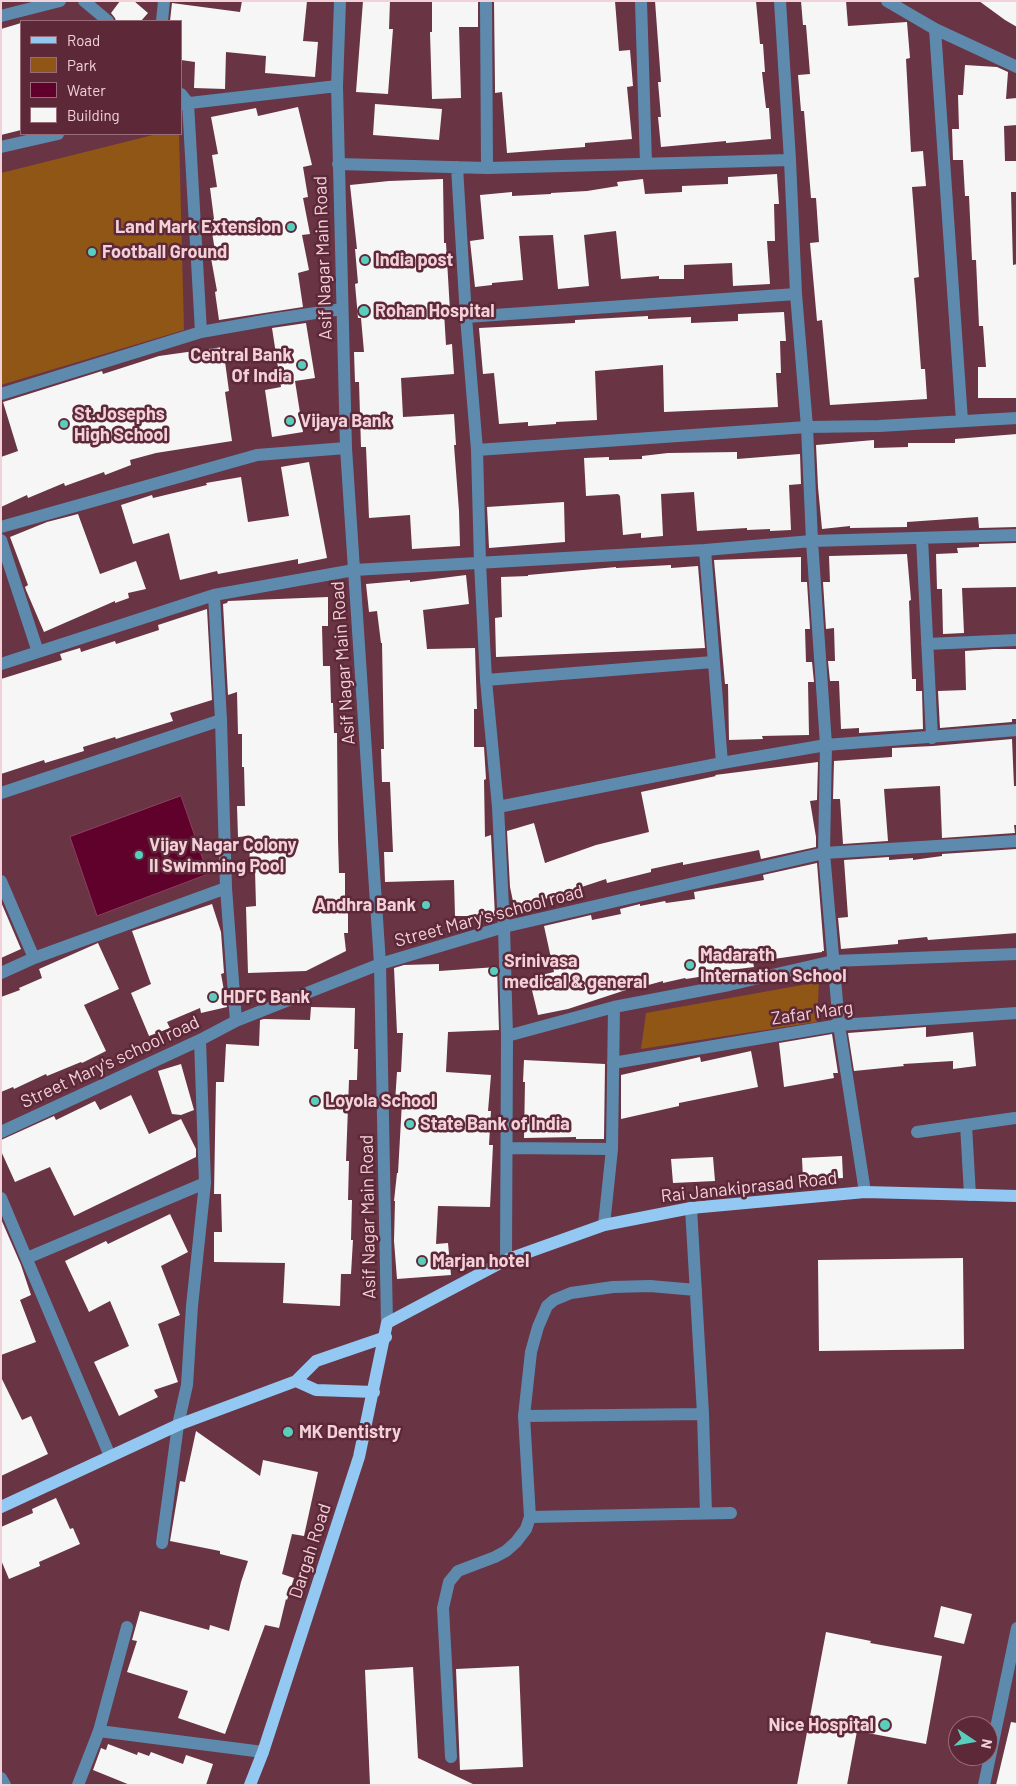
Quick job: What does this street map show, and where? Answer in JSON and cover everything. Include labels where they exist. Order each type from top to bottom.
[{"type":"main road","name":"Rai Janakiprasad Road","points":[[388,1323],[506,1260],[604,1225],[691,1208],[865,1192],[1017,1196]]},
{"type":"main road","name":"Dargah Road","points":[[250,1785],[263,1752],[359,1457],[388,1323]]},
{"type":"main road","points":[[1,1507],[178,1425],[296,1381],[316,1360],[386,1337]]},
{"type":"main road","points":[[296,1381],[316,1390],[374,1392]]},
{"type":"street","points":[[1,16],[60,1]]},
{"type":"street","points":[[84,1],[107,20]]},
{"type":"street","points":[[162,20],[164,1]]},
{"type":"street","name":"Asif Nagar Main Road","points":[[340,1],[337,86],[338,164],[346,448],[380,964],[388,1323]]},
{"type":"street","points":[[486,1],[487,168]]},
{"type":"street","points":[[642,1],[646,164]]},
{"type":"street","points":[[780,1],[796,294],[807,427],[812,541],[826,745],[824,853],[839,1025],[865,1192]]},
{"type":"street","points":[[887,1],[935,29],[1017,68]]},
{"type":"street","points":[[935,29],[962,420]]},
{"type":"street","points":[[201,332],[183,100],[337,86]]},
{"type":"street","points":[[1,147],[54,135]]},
{"type":"street","points":[[338,164],[487,168],[790,160]]},
{"type":"street","points":[[457,167],[466,318],[477,450],[486,680],[498,807],[504,928],[507,1036],[506,1260]]},
{"type":"street","points":[[466,318],[796,294]]},
{"type":"street","points":[[1,394],[201,332],[342,309]]},
{"type":"street","points":[[477,450],[807,427],[879,426],[1017,418]]},
{"type":"street","points":[[1,527],[258,455],[346,448]]},
{"type":"street","points":[[1,664],[214,595],[354,570],[705,550],[812,541],[1017,534]]},
{"type":"street","points":[[922,538],[932,738]]},
{"type":"street","points":[[1,540],[38,652]]},
{"type":"street","points":[[705,550],[722,762]]},
{"type":"street","points":[[214,595],[221,720],[226,888],[236,1021]]},
{"type":"street","points":[[927,644],[1017,640]]},
{"type":"street","points":[[486,680],[713,662]]},
{"type":"street","points":[[1,792],[221,720]]},
{"type":"street","points":[[498,807],[722,762],[826,745],[1017,730]]},
{"type":"street","name":"Street Mary's school road","points":[[1,1132],[200,1040],[236,1021],[380,964],[504,928],[824,853],[1017,841]]},
{"type":"street","points":[[1,881],[34,958]]},
{"type":"street","points":[[1,973],[34,958],[226,888]]},
{"type":"street","points":[[507,1036],[614,1007],[729,985],[833,961],[1017,954]]},
{"type":"street","points":[[604,1225],[612,1149],[614,1007]]},
{"type":"street","name":"Zafar Marg","points":[[613,1063],[839,1025],[1017,1013]]},
{"type":"street","points":[[162,1543],[178,1425],[187,1385],[192,1306],[205,1183],[200,1040]]},
{"type":"street","points":[[917,1132],[1015,1118]]},
{"type":"street","points":[[966,1125],[970,1194]]},
{"type":"street","points":[[507,1148],[612,1149]]},
{"type":"street","points":[[27,1258],[205,1183]]},
{"type":"street","points":[[1,1198],[110,1456]]},
{"type":"street","points":[[691,1208],[703,1414],[706,1513]]},
{"type":"street","points":[[451,1757],[443,1608],[449,1582],[458,1571],[506,1551],[526,1529],[530,1517],[524,1416],[531,1352],[538,1326],[547,1306],[554,1300],[571,1293],[612,1287],[650,1286],[696,1290]]},
{"type":"street","points":[[524,1416],[703,1414]]},
{"type":"street","points":[[530,1517],[731,1513]]},
{"type":"street","points":[[78,1785],[99,1731],[127,1627]]},
{"type":"street","points":[[984,1785],[1017,1628]]},
{"type":"street","points":[[99,1731],[263,1752]]},
{"type":"street","points":[[1,1778],[5,1785]]},
{"type":"green space","name":"Football Ground","points":[[153,135],[179,135],[184,330],[1,385],[1,173]]},
{"type":"green space","points":[[819,982],[817,1022],[641,1049],[646,1013]]},
{"type":"water","name":"Vijay Nagar Colony II Swimming Pool","points":[[181,796],[208,874],[97,916],[70,837]]},
{"type":"building","points":[[120,1],[134,1],[148,13],[142,20],[116,20],[111,13]]},
{"type":"building","points":[[242,1],[307,1],[303,41],[318,42],[315,77],[265,73],[266,56],[226,52],[225,89],[194,88],[195,62],[182,60],[182,20],[170,20],[172,3],[240,12]]},
{"type":"building","points":[[363,1],[390,1],[389,29],[393,29],[388,94],[356,92]]},
{"type":"building","points":[[432,1],[478,1],[478,27],[459,27],[461,98],[432,99],[430,32],[432,32]]},
{"type":"building","points":[[494,1],[615,1],[619,51],[630,50],[633,86],[627,87],[632,139],[585,143],[585,147],[507,153],[502,92],[495,93]]},
{"type":"building","points":[[655,1],[756,1],[760,44],[763,44],[765,72],[762,72],[766,108],[769,108],[771,139],[661,147],[658,117],[661,117],[658,82],[661,82]]},
{"type":"building","points":[[801,1],[846,1],[848,26],[907,22],[910,58],[906,59],[911,152],[923,151],[926,186],[912,187],[919,277],[914,278],[921,369],[925,369],[927,399],[830,405],[822,320],[817,321],[810,243],[819,242],[816,198],[811,198],[804,111],[801,111],[798,75],[810,74],[806,25],[803,25]]},
{"type":"building","points":[[979,1],[1017,1],[1017,27],[1005,20]]},
{"type":"building","points":[[20,23],[20,130],[1,135],[1,29]]},
{"type":"building","points":[[965,65],[997,67],[1008,72],[1006,99],[1017,98],[1017,125],[1004,126],[1005,161],[1017,161],[1017,192],[1011,192],[1013,265],[1017,264],[1017,398],[978,398],[978,367],[986,367],[983,326],[979,326],[976,260],[972,260],[969,196],[965,196],[963,160],[953,160],[952,129],[959,129],[958,95],[963,95]]},
{"type":"building","points":[[375,104],[442,109],[439,140],[373,135]]},
{"type":"building","points":[[298,107],[312,165],[303,167],[308,197],[303,198],[310,234],[302,235],[309,270],[298,273],[303,307],[219,320],[215,292],[217,291],[211,258],[216,257],[210,220],[214,219],[210,188],[217,187],[212,155],[218,154],[211,117],[256,108],[258,116]]},
{"type":"building","points":[[777,174],[779,204],[774,204],[775,241],[767,241],[770,284],[733,286],[732,263],[684,265],[684,279],[659,279],[659,276],[621,279],[616,231],[584,235],[589,286],[558,289],[553,235],[519,236],[523,280],[492,283],[492,285],[475,287],[470,241],[484,239],[480,195],[512,192],[512,196],[587,191],[618,186],[617,182],[643,179],[645,194],[682,192],[682,186],[728,184],[728,177]]},
{"type":"building","points":[[443,179],[444,243],[446,243],[450,311],[444,312],[446,345],[452,344],[454,374],[401,378],[403,417],[454,414],[460,546],[412,549],[410,515],[369,518],[366,447],[361,447],[359,382],[355,382],[354,352],[364,352],[355,284],[358,283],[355,249],[357,249],[350,185]]},
{"type":"building","points":[[784,312],[786,341],[780,341],[781,373],[776,373],[778,407],[664,412],[663,365],[595,371],[597,420],[556,422],[556,424],[528,426],[528,422],[499,424],[494,373],[483,374],[479,328],[575,323],[575,320],[648,316],[648,319],[691,317],[691,323],[738,321],[738,314]]},
{"type":"building","points":[[306,323],[315,378],[295,381],[303,432],[272,437],[265,390],[281,387],[272,328]]},
{"type":"building","points":[[223,347],[229,391],[225,392],[232,441],[156,453],[130,460],[131,465],[105,475],[104,472],[65,486],[64,483],[28,498],[27,495],[1,507],[1,457],[18,451],[3,402],[102,371],[103,374],[159,356]]},
{"type":"building","points":[[1017,434],[1017,527],[979,528],[978,517],[907,522],[907,527],[850,528],[850,526],[822,529],[816,445],[874,440],[874,448],[908,447],[908,443],[955,443],[955,439]]},
{"type":"building","points":[[737,452],[737,459],[800,454],[801,484],[789,485],[791,530],[747,530],[747,528],[697,531],[694,492],[661,494],[663,536],[641,538],[641,533],[623,535],[620,496],[618,494],[586,496],[584,458],[609,457],[609,460],[642,459],[642,456],[668,453]]},
{"type":"building","points":[[309,462],[327,558],[298,564],[298,559],[218,574],[217,571],[180,580],[169,533],[133,544],[121,505],[152,495],[153,498],[207,485],[206,483],[241,477],[248,522],[289,516],[281,467]]},
{"type":"building","points":[[564,502],[565,542],[489,548],[487,507]]},
{"type":"building","points":[[78,514],[100,574],[136,561],[146,589],[128,593],[129,598],[115,603],[115,601],[44,632],[26,590],[25,587],[28,585],[10,537],[47,522]]},
{"type":"building","points":[[1017,543],[1017,587],[962,588],[964,633],[943,634],[942,589],[937,589],[936,554],[958,553],[957,548],[979,547],[979,544]]},
{"type":"building","points":[[907,554],[911,600],[909,601],[912,679],[916,679],[916,691],[922,691],[923,729],[859,733],[859,728],[841,729],[839,681],[830,681],[828,661],[835,661],[834,628],[826,629],[823,582],[830,582],[829,556]]},
{"type":"building","points":[[801,557],[801,582],[807,582],[810,629],[805,629],[806,662],[812,662],[814,682],[808,682],[809,735],[762,736],[763,739],[729,740],[728,684],[725,684],[714,560]]},
{"type":"building","points":[[671,565],[671,568],[698,566],[705,648],[496,657],[495,618],[502,617],[501,577],[616,567]]},
{"type":"building","points":[[466,575],[469,604],[423,610],[427,649],[475,648],[477,709],[474,709],[474,747],[484,747],[486,779],[484,780],[485,837],[491,835],[495,916],[455,916],[454,880],[385,882],[384,852],[393,852],[390,782],[382,782],[381,749],[384,749],[382,643],[377,611],[369,612],[366,584],[410,580],[410,582]]},
{"type":"building","points":[[328,597],[328,626],[322,626],[323,666],[330,666],[334,733],[337,733],[339,873],[345,873],[345,902],[348,902],[348,933],[344,933],[346,951],[306,971],[248,973],[246,907],[256,906],[255,870],[250,870],[249,836],[238,837],[237,806],[245,806],[242,734],[238,734],[237,692],[228,695],[223,604],[228,601]]},
{"type":"building","points":[[207,609],[212,700],[170,713],[173,721],[83,747],[84,751],[45,763],[44,760],[1,774],[1,679],[62,660],[60,654],[80,648],[81,652],[115,641],[116,644],[159,630],[158,625]]},
{"type":"building","points":[[1017,649],[1017,719],[1012,719],[1012,722],[940,728],[938,691],[966,690],[965,651]]},
{"type":"building","points":[[1012,739],[1014,786],[1017,786],[1017,825],[1014,825],[1015,833],[942,838],[940,786],[884,789],[888,841],[843,844],[840,799],[833,799],[834,761],[892,757],[892,748]]},
{"type":"building","points":[[818,762],[817,800],[810,801],[816,847],[761,859],[759,850],[683,865],[683,862],[651,869],[651,872],[607,883],[606,879],[545,899],[514,906],[510,887],[507,831],[534,823],[545,863],[596,845],[649,832],[641,792],[715,775]]},
{"type":"building","points":[[1016,849],[1017,933],[928,940],[927,937],[898,940],[898,944],[841,949],[838,918],[848,917],[844,860],[889,857],[889,860],[913,858],[913,860],[942,856],[942,854]]},
{"type":"building","points":[[817,863],[824,951],[753,962],[754,967],[730,970],[730,972],[663,983],[663,981],[641,987],[641,985],[568,1009],[538,1015],[529,978],[554,972],[544,926],[591,915],[592,920],[621,914],[620,909],[640,904],[640,906],[665,901],[666,903],[695,899],[694,892],[764,880],[763,875]]},
{"type":"building","points":[[1,902],[21,949],[1,958]]},
{"type":"building","points":[[212,904],[221,932],[224,973],[221,974],[227,1007],[201,1013],[200,1008],[167,1022],[170,1028],[149,1036],[131,993],[151,984],[132,931]]},
{"type":"building","points":[[98,943],[119,989],[84,1005],[106,1051],[82,1063],[47,1076],[46,1074],[14,1089],[13,1087],[1,1092],[1,997],[20,990],[19,988],[42,978],[39,969]]},
{"type":"building","points":[[439,964],[439,971],[497,967],[499,1030],[448,1032],[446,1072],[491,1075],[488,1111],[491,1111],[489,1145],[493,1145],[490,1207],[438,1206],[436,1244],[448,1243],[451,1275],[397,1279],[394,1241],[394,1201],[398,1173],[402,1102],[395,1102],[397,1072],[401,1072],[403,1033],[397,1033],[394,968],[404,965]]},
{"type":"building","points":[[311,1007],[355,1008],[354,1049],[358,1049],[357,1080],[349,1080],[346,1161],[349,1161],[348,1200],[352,1200],[351,1240],[353,1240],[351,1274],[341,1274],[340,1306],[283,1303],[285,1263],[214,1262],[214,1232],[222,1232],[221,1194],[214,1194],[216,1082],[224,1082],[226,1044],[259,1046],[260,1020],[310,1020]]},
{"type":"building","points":[[926,1027],[926,1037],[973,1032],[976,1066],[953,1069],[953,1061],[903,1064],[904,1066],[854,1071],[848,1033]]},
{"type":"building","points":[[832,1034],[838,1073],[833,1073],[834,1078],[784,1087],[779,1043]]},
{"type":"building","points":[[751,1051],[758,1087],[679,1103],[679,1106],[621,1119],[621,1075],[700,1057],[701,1062]]},
{"type":"building","points":[[524,1060],[605,1064],[604,1139],[576,1139],[576,1137],[524,1138]]},
{"type":"building","points":[[181,1064],[194,1110],[181,1115],[172,1114],[158,1071]]},
{"type":"building","points":[[131,1095],[149,1134],[181,1119],[196,1149],[196,1157],[74,1216],[50,1167],[15,1182],[1,1151],[1,1140],[54,1116],[56,1120],[95,1101],[100,1110]]},
{"type":"building","points":[[842,1156],[843,1178],[803,1180],[802,1158]]},
{"type":"building","points":[[713,1157],[715,1181],[673,1183],[671,1159]]},
{"type":"building","points":[[170,1214],[188,1252],[161,1266],[180,1315],[158,1324],[178,1382],[154,1390],[158,1397],[119,1416],[94,1362],[129,1346],[110,1301],[89,1312],[65,1261],[106,1241],[108,1244]]},
{"type":"building","points":[[1,1219],[21,1265],[31,1295],[20,1300],[36,1342],[1,1355]]},
{"type":"building","points":[[963,1258],[964,1349],[819,1351],[818,1260]]},
{"type":"building","points":[[1,1377],[22,1420],[31,1416],[48,1454],[1,1476]]},
{"type":"building","points":[[196,1431],[260,1476],[263,1460],[318,1472],[304,1536],[292,1534],[282,1574],[294,1578],[286,1599],[279,1628],[265,1625],[225,1734],[178,1718],[188,1691],[127,1672],[137,1641],[132,1640],[140,1611],[209,1630],[210,1625],[229,1631],[248,1561],[220,1554],[220,1551],[170,1541],[180,1481],[185,1482]]},
{"type":"building","points":[[56,1498],[70,1529],[73,1528],[80,1544],[39,1562],[40,1566],[9,1579],[1,1560],[1,1527],[33,1513],[32,1509]]},
{"type":"building","points":[[941,1606],[972,1614],[964,1644],[934,1637]]},
{"type":"building","points":[[826,1632],[871,1641],[870,1643],[942,1656],[926,1744],[857,1731],[847,1785],[797,1785]]},
{"type":"building","points":[[519,1666],[523,1767],[460,1770],[456,1669]]},
{"type":"building","points":[[413,1667],[418,1758],[475,1785],[370,1785],[365,1670]]},
{"type":"building","points":[[1011,1722],[1017,1723],[1017,1785],[996,1785]]},
{"type":"building","points":[[108,1744],[137,1755],[138,1752],[149,1756],[151,1752],[183,1764],[186,1755],[213,1764],[206,1785],[130,1785],[93,1770],[101,1748],[106,1750]]},
{"type":"place","name":"Land Mark Extension","points":[[291,227]]},
{"type":"place","name":"Football Ground","points":[[92,252]]},
{"type":"place","name":"India post","points":[[365,260]]},
{"type":"place","name":"Rohan Hospital","points":[[364,311]]},
{"type":"place","name":"Central Bank Of India","points":[[302,365]]},
{"type":"place","name":"Vijaya Bank","points":[[290,421]]},
{"type":"place","name":"St.Josephs High School","points":[[64,424]]},
{"type":"place","name":"Vijay Nagar Colony II Swimming Pool","points":[[139,855]]},
{"type":"place","name":"Andhra Bank","points":[[426,905]]},
{"type":"place","name":"Madarath Internation School","points":[[690,965]]},
{"type":"place","name":"Srinivasa medical & general","points":[[494,971]]},
{"type":"place","name":"HDFC Bank","points":[[213,997]]},
{"type":"place","name":"Loyola School","points":[[315,1101]]},
{"type":"place","name":"State Bank of India","points":[[410,1124]]},
{"type":"place","name":"Marjan hotel","points":[[422,1261]]},
{"type":"place","name":"MK Dentistry","points":[[288,1432]]},
{"type":"place","name":"Nice Hospital","points":[[885,1725]]}]
